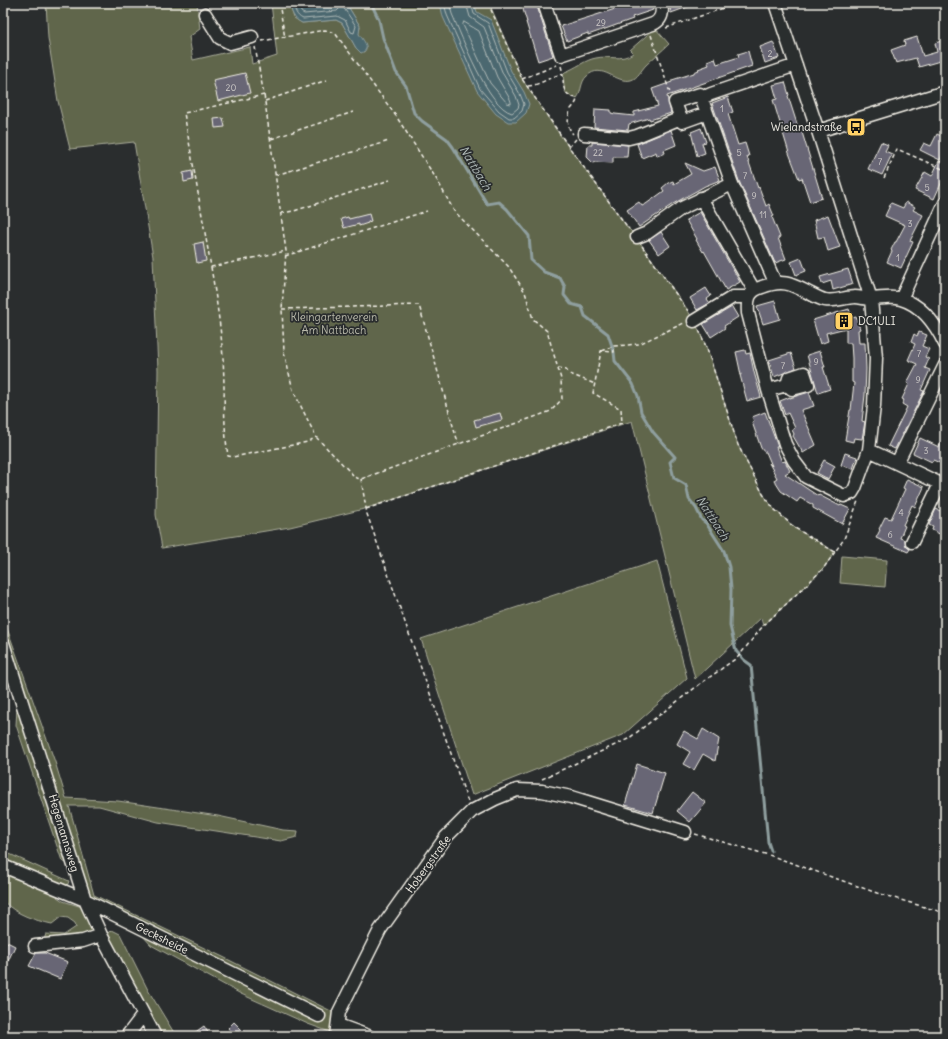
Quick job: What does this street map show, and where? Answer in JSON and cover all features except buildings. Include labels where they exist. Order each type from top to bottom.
[{"type":"street","points":[[544,3],[561,55],[648,26],[658,21],[661,16],[661,3]]},
{"type":"street","points":[[752,293],[747,304],[748,314],[768,390],[785,444],[794,461],[806,477],[844,496],[852,493],[856,488],[869,450],[874,406],[876,358],[870,299],[818,131],[776,3]]},
{"type":"street","points":[[205,14],[220,38],[230,43],[256,40]]},
{"type":"street","points":[[702,98],[796,65]]},
{"type":"street","points":[[818,131],[945,92]]},
{"type":"street","points":[[707,113],[682,122],[675,102],[700,94],[702,98],[732,184],[775,282]]},
{"type":"street","points":[[580,136],[629,138],[681,118]]},
{"type":"street","points":[[637,237],[647,233],[682,208],[732,184]]},
{"type":"street","points":[[701,198],[752,293]]},
{"type":"street","points":[[901,299],[945,203]]},
{"type":"street","points":[[694,321],[732,297],[752,293],[775,282],[786,283],[823,300],[832,301],[855,297],[870,299],[886,297],[901,299],[916,306],[930,318],[945,344]]},
{"type":"street","points":[[897,463],[945,365]]},
{"type":"street","points":[[768,390],[787,385]]},
{"type":"street","points":[[869,450],[942,485],[912,542]]},
{"type":"street","name":"Hegemannsweg","points":[[3,643],[85,900],[155,1036]]},
{"type":"street","name":"Hobergstraße","points":[[337,1031],[339,1012],[380,930],[446,837],[472,811],[517,790],[542,791],[578,799],[686,832]]},
{"type":"street","name":"Gecksheide","points":[[3,866],[85,900],[319,1016]]},
{"type":"street","points":[[34,946],[83,941],[102,935]]},
{"type":"street","points":[[126,1036],[143,1015]]},
{"type":"street","points":[[337,1031],[368,1036]]},
{"type":"path","points":[[279,3],[285,38]]},
{"type":"path","points":[[488,3],[522,79],[613,207],[637,237],[694,321],[707,349],[738,445],[763,494],[774,509],[795,528],[835,552]]},
{"type":"path","points":[[648,26],[671,96],[675,102]]},
{"type":"path","points":[[360,480],[550,411],[562,399],[561,379],[547,331],[533,319],[525,292],[508,266],[454,211],[396,116],[335,33],[325,30],[285,38],[256,40],[257,63],[265,101],[286,250],[282,309],[284,352],[294,390],[316,437],[356,478],[360,480],[366,509],[472,811]]},
{"type":"path","points":[[561,55],[561,64],[564,74],[564,88],[569,96],[578,98],[570,114],[570,132],[580,136]]},
{"type":"path","points":[[527,86],[536,86],[550,78],[564,74]]},
{"type":"path","points":[[265,101],[327,80]]},
{"type":"path","points":[[264,95],[184,113],[220,326],[228,456],[233,457],[308,442],[316,437]]},
{"type":"path","points":[[270,139],[353,112]]},
{"type":"path","points":[[276,176],[389,142]]},
{"type":"path","points":[[884,178],[897,149],[945,170]]},
{"type":"path","points":[[281,213],[294,211],[390,180]]},
{"type":"path","points":[[285,256],[427,212]]},
{"type":"path","points":[[211,268],[286,250]]},
{"type":"path","points":[[282,309],[419,304],[459,444]]},
{"type":"path","points":[[601,351],[614,346],[638,344],[687,322],[694,321]]},
{"type":"path","points":[[601,351],[614,352],[614,346]]},
{"type":"path","points":[[558,368],[565,369],[570,374],[596,384],[601,351]]},
{"type":"path","points":[[366,509],[622,423],[621,409],[594,393],[601,351]]},
{"type":"path","points":[[542,780],[628,739],[738,657],[763,626],[823,569],[835,552],[844,539],[859,502],[856,488]]},
{"type":"path","points":[[686,832],[772,856],[877,893],[945,913]]},
{"type":"green space","name":"Kleingartenverein Am Nattbach","points":[[46,3],[197,3],[200,29],[189,37],[193,60],[250,47],[252,64],[277,56],[271,3],[289,3],[294,18],[302,23],[336,20],[342,23],[356,48],[364,52],[366,47],[358,34],[360,26],[346,3],[369,3],[382,6],[386,3],[489,3],[522,79],[555,128],[627,227],[637,237],[687,309],[700,332],[707,349],[738,445],[763,494],[774,509],[795,528],[835,552],[823,569],[763,626],[761,618],[695,679],[632,421],[364,509],[290,527],[162,548],[156,515],[158,370],[153,257],[134,142],[70,149],[58,101],[48,38]]},
{"type":"green space","points":[[655,28],[669,44],[646,65],[636,78],[625,80],[604,72],[593,72],[585,78],[577,98],[566,93],[563,74],[565,72],[592,59],[601,57],[619,58],[628,56],[633,53],[630,50]]},
{"type":"green space","points":[[842,556],[887,560],[885,587],[840,583]]},
{"type":"green space","points":[[657,561],[687,678],[623,735],[472,795],[421,639]]},
{"type":"green space","points":[[3,617],[55,762],[66,798],[118,801],[218,816],[283,830],[298,831],[297,837],[281,841],[158,822],[99,806],[69,806],[94,895],[335,1013],[330,1032],[308,1024],[241,994],[151,945],[126,917],[88,898],[79,869],[62,861],[16,725],[17,708],[4,665],[8,651],[3,637]]},
{"type":"green space","points":[[3,851],[69,881],[66,889],[57,897],[63,901],[82,907],[96,932],[42,945],[46,934],[64,935],[76,927],[75,923],[68,918],[61,917],[52,924],[39,921],[14,910],[3,901]]},
{"type":"green space","points":[[112,930],[120,934],[148,990],[176,1036],[159,1036],[107,940],[109,933]]},
{"type":"water","points":[[289,3],[346,3],[360,26],[359,34],[366,44],[366,49],[361,53],[356,48],[342,23],[336,20],[302,23],[293,15]]},
{"type":"water","points":[[440,3],[474,3],[477,12],[491,20],[511,71],[524,92],[529,104],[526,113],[516,122],[508,122],[496,114],[477,91],[443,17]]},
{"type":"waterway","name":"Nattbach","points":[[371,3],[379,20],[383,38],[396,72],[406,86],[414,113],[422,121],[447,139],[487,204],[499,202],[507,209],[529,236],[531,260],[544,272],[560,278],[565,287],[564,295],[571,304],[582,307],[585,316],[608,334],[614,352],[615,361],[633,384],[638,396],[641,412],[653,432],[675,457],[670,462],[674,478],[686,485],[689,499],[724,551],[729,567],[731,589],[730,626],[736,651],[751,665],[768,842],[771,851]]},
{"type":"place","name":"Wielandstraße","points":[[856,127]]},
{"type":"place","name":"DC1ULI","points":[[844,321]]}]
